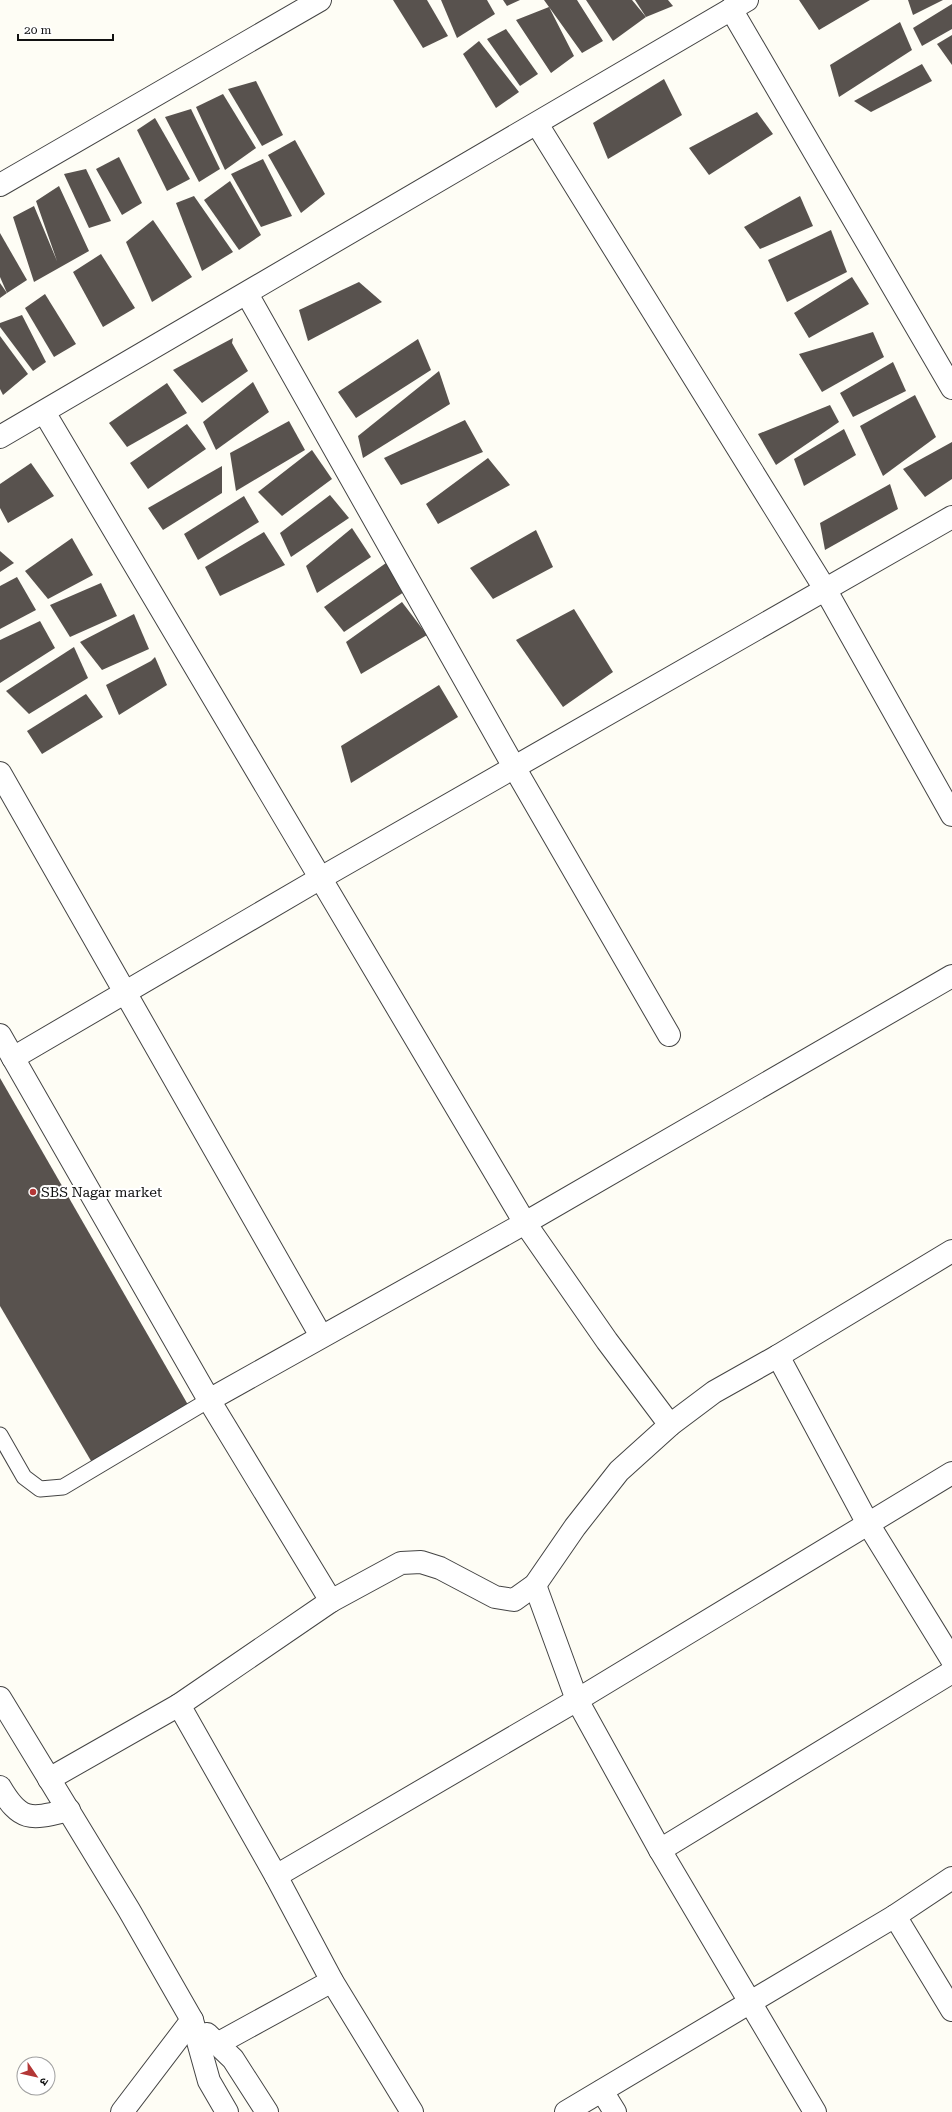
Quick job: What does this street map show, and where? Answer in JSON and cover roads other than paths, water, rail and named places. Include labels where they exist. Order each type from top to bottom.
[{"type":"street","points":[[0,184],[320,0]]},
{"type":"street","points":[[0,437],[739,5],[952,388]]},
{"type":"street","points":[[537,124],[825,589],[952,815]]},
{"type":"street","points":[[247,294],[514,767],[669,1035]]},
{"type":"street","points":[[44,412],[319,879],[525,1222],[607,1341],[670,1425]]},
{"type":"street","points":[[13,1058],[319,879],[952,517]]},
{"type":"street","points":[[0,773],[321,1336]]},
{"type":"street","points":[[209,1400],[525,1222],[952,976]]},
{"type":"street","points":[[0,1035],[209,1400],[331,1601]]},
{"type":"street","points":[[49,1779],[178,1705],[331,1601],[401,1563],[421,1562],[440,1568],[495,1597],[514,1600],[535,1586],[575,1527],[619,1471],[670,1425],[714,1392],[778,1356],[952,1251]]},
{"type":"street","points":[[778,1356],[867,1522],[952,1660]]},
{"type":"street","points":[[276,1876],[577,1700],[867,1522],[952,1473]]},
{"type":"street","points":[[535,1586],[577,1700],[660,1850],[815,2112]]},
{"type":"street","points":[[660,1850],[952,1672]]},
{"type":"street","points":[[0,1698],[130,1910],[192,2020],[210,2081],[228,2112]]},
{"type":"street","points":[[178,1705],[276,1876],[332,1981],[412,2112]]},
{"type":"street","points":[[0,1787],[9,1803],[22,1814],[38,1817],[69,1810]]},
{"type":"street","points":[[566,2112],[895,1916],[952,1878]]},
{"type":"street","points":[[895,1916],[952,2010]]},
{"type":"street","points":[[217,2044],[332,1981]]},
{"type":"street","points":[[192,2020],[233,2059],[267,2112]]},
{"type":"street","points":[[122,2112],[192,2020]]},
{"type":"street","points":[[602,2091],[615,2112]]},
{"type":"lane","points":[[1,1441],[24,1477],[40,1490],[63,1487],[209,1400]]},
{"type":"place","name":"SBS Nagar market","points":[[33,1192]]}]
